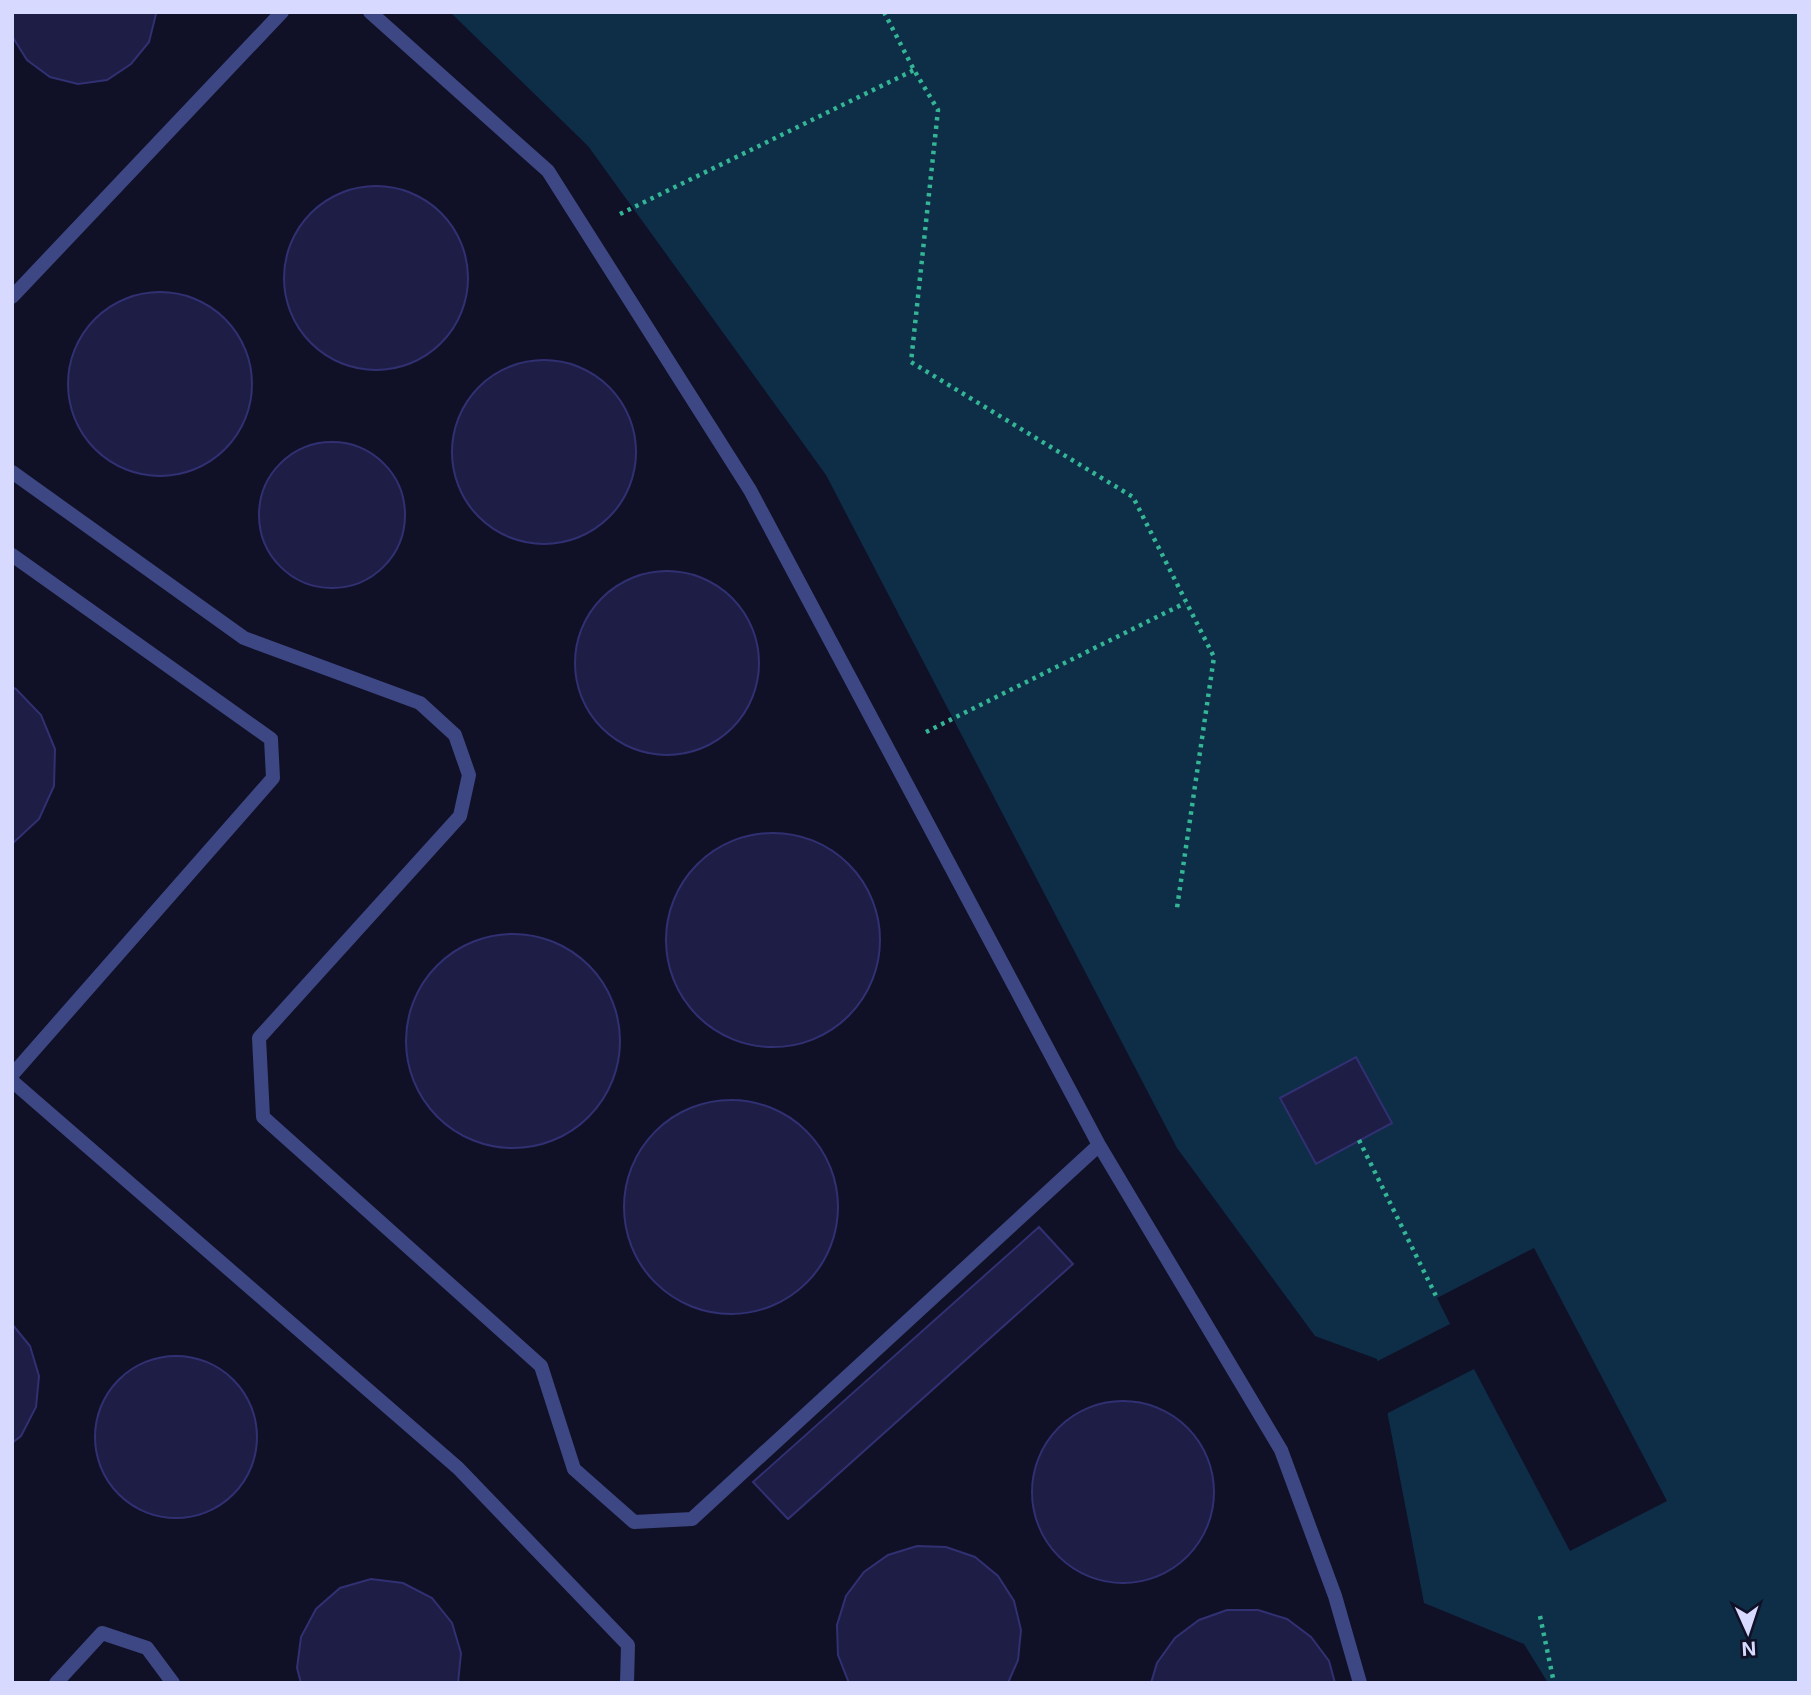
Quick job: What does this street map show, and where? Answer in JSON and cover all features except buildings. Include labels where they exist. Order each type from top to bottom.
[{"type":"lane","points":[[12,297],[282,12]]},
{"type":"lane","points":[[370,12],[548,171],[750,490],[1099,1145],[1281,1450],[1335,1596],[1360,1683]]},
{"type":"lane","points":[[12,472],[244,638],[420,703],[455,735],[468,775],[460,816],[259,1038],[263,1117],[541,1366],[574,1469],[634,1522],[692,1519],[1099,1145]]},
{"type":"lane","points":[[12,555],[271,738],[274,778],[12,1075]]},
{"type":"lane","points":[[12,1081],[458,1468],[628,1645],[627,1683]]},
{"type":"lane","points":[[56,1683],[102,1633],[147,1648],[173,1683]]},
{"type":"path","points":[[884,12],[938,110],[911,362],[1133,497],[1214,657],[1177,908]]},
{"type":"path","points":[[620,214],[914,70]]},
{"type":"path","points":[[926,732],[1185,603]]},
{"type":"path","points":[[1359,1140],[1437,1298]]},
{"type":"path","points":[[1540,1616],[1554,1683]]},
{"type":"water","points":[[450,12],[1799,12],[1799,1683],[1548,1683],[1524,1644],[1424,1603],[1377,1359],[1315,1336],[1177,1148],[826,475],[588,146]]},
{"type":"pier","points":[[1534,1248],[1667,1501],[1570,1551],[1474,1369],[1384,1415],[1374,1363],[1450,1324],[1437,1298]]}]
